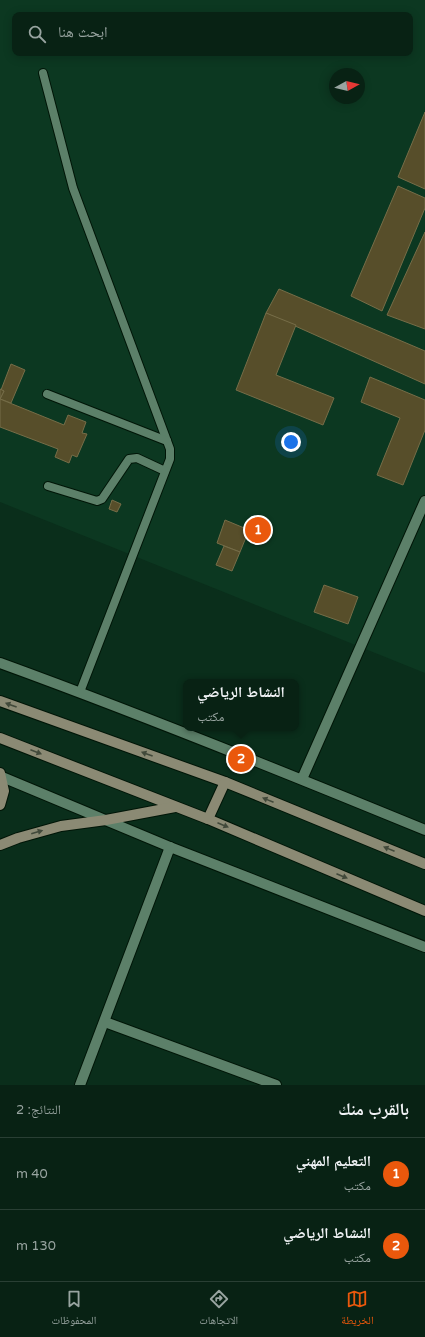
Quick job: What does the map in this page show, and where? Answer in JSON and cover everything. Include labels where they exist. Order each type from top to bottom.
[{"type":"main road","points":[[0,701],[225,782],[425,864]]},
{"type":"main road","points":[[0,738],[208,819],[425,911]]},
{"type":"main road","points":[[0,805],[4,790],[1,775]]},
{"type":"main road","points":[[208,819],[225,782]]},
{"type":"main road","points":[[0,845],[18,838],[61,826],[106,820],[176,807]]},
{"type":"street","points":[[302,779],[425,501]]},
{"type":"street","points":[[0,663],[80,692],[302,779],[425,830]]},
{"type":"street","points":[[1,775],[170,847],[425,947]]},
{"type":"street","points":[[80,1085],[170,847]]},
{"type":"street","points":[[105,1022],[276,1085]]},
{"type":"lane","points":[[43,73],[73,188],[170,449],[170,459],[80,692]]},
{"type":"lane","points":[[47,394],[167,441]]},
{"type":"lane","points":[[48,486],[96,501],[102,499],[129,459],[137,458],[165,471]]},
{"type":"shaded area","points":[[0,0],[425,0],[425,673],[0,502]]},
{"type":"building","points":[[425,112],[425,189],[398,177]]},
{"type":"building","points":[[398,186],[425,198],[425,208],[382,311],[351,296]]},
{"type":"building","points":[[425,232],[425,329],[387,315]]},
{"type":"building","points":[[279,289],[425,351],[425,384],[266,313]]},
{"type":"building","points":[[266,313],[296,325],[276,375],[334,398],[323,425],[236,390]]},
{"type":"building","points":[[11,364],[25,370],[11,403],[0,399],[4,391],[1,390]]},
{"type":"building","points":[[370,377],[425,400],[425,430],[403,485],[377,475],[400,418],[361,402]]},
{"type":"building","points":[[0,389],[4,391],[0,399]]},
{"type":"building","points":[[0,399],[64,425],[68,415],[86,422],[82,433],[87,434],[77,457],[72,455],[69,463],[55,457],[58,449],[0,427]]},
{"type":"building","points":[[112,500],[121,504],[117,512],[109,509]]},
{"type":"building","points":[[225,520],[249,530],[240,552],[217,543]]},
{"type":"building","points":[[224,546],[240,552],[232,571],[216,565]]},
{"type":"building","points":[[324,585],[358,597],[348,624],[314,612]]},
{"type":"place","name":"التعليم المهني","points":[[258,530]]},
{"type":"place","name":"النشاط الرياضي","points":[[241,759]]}]
